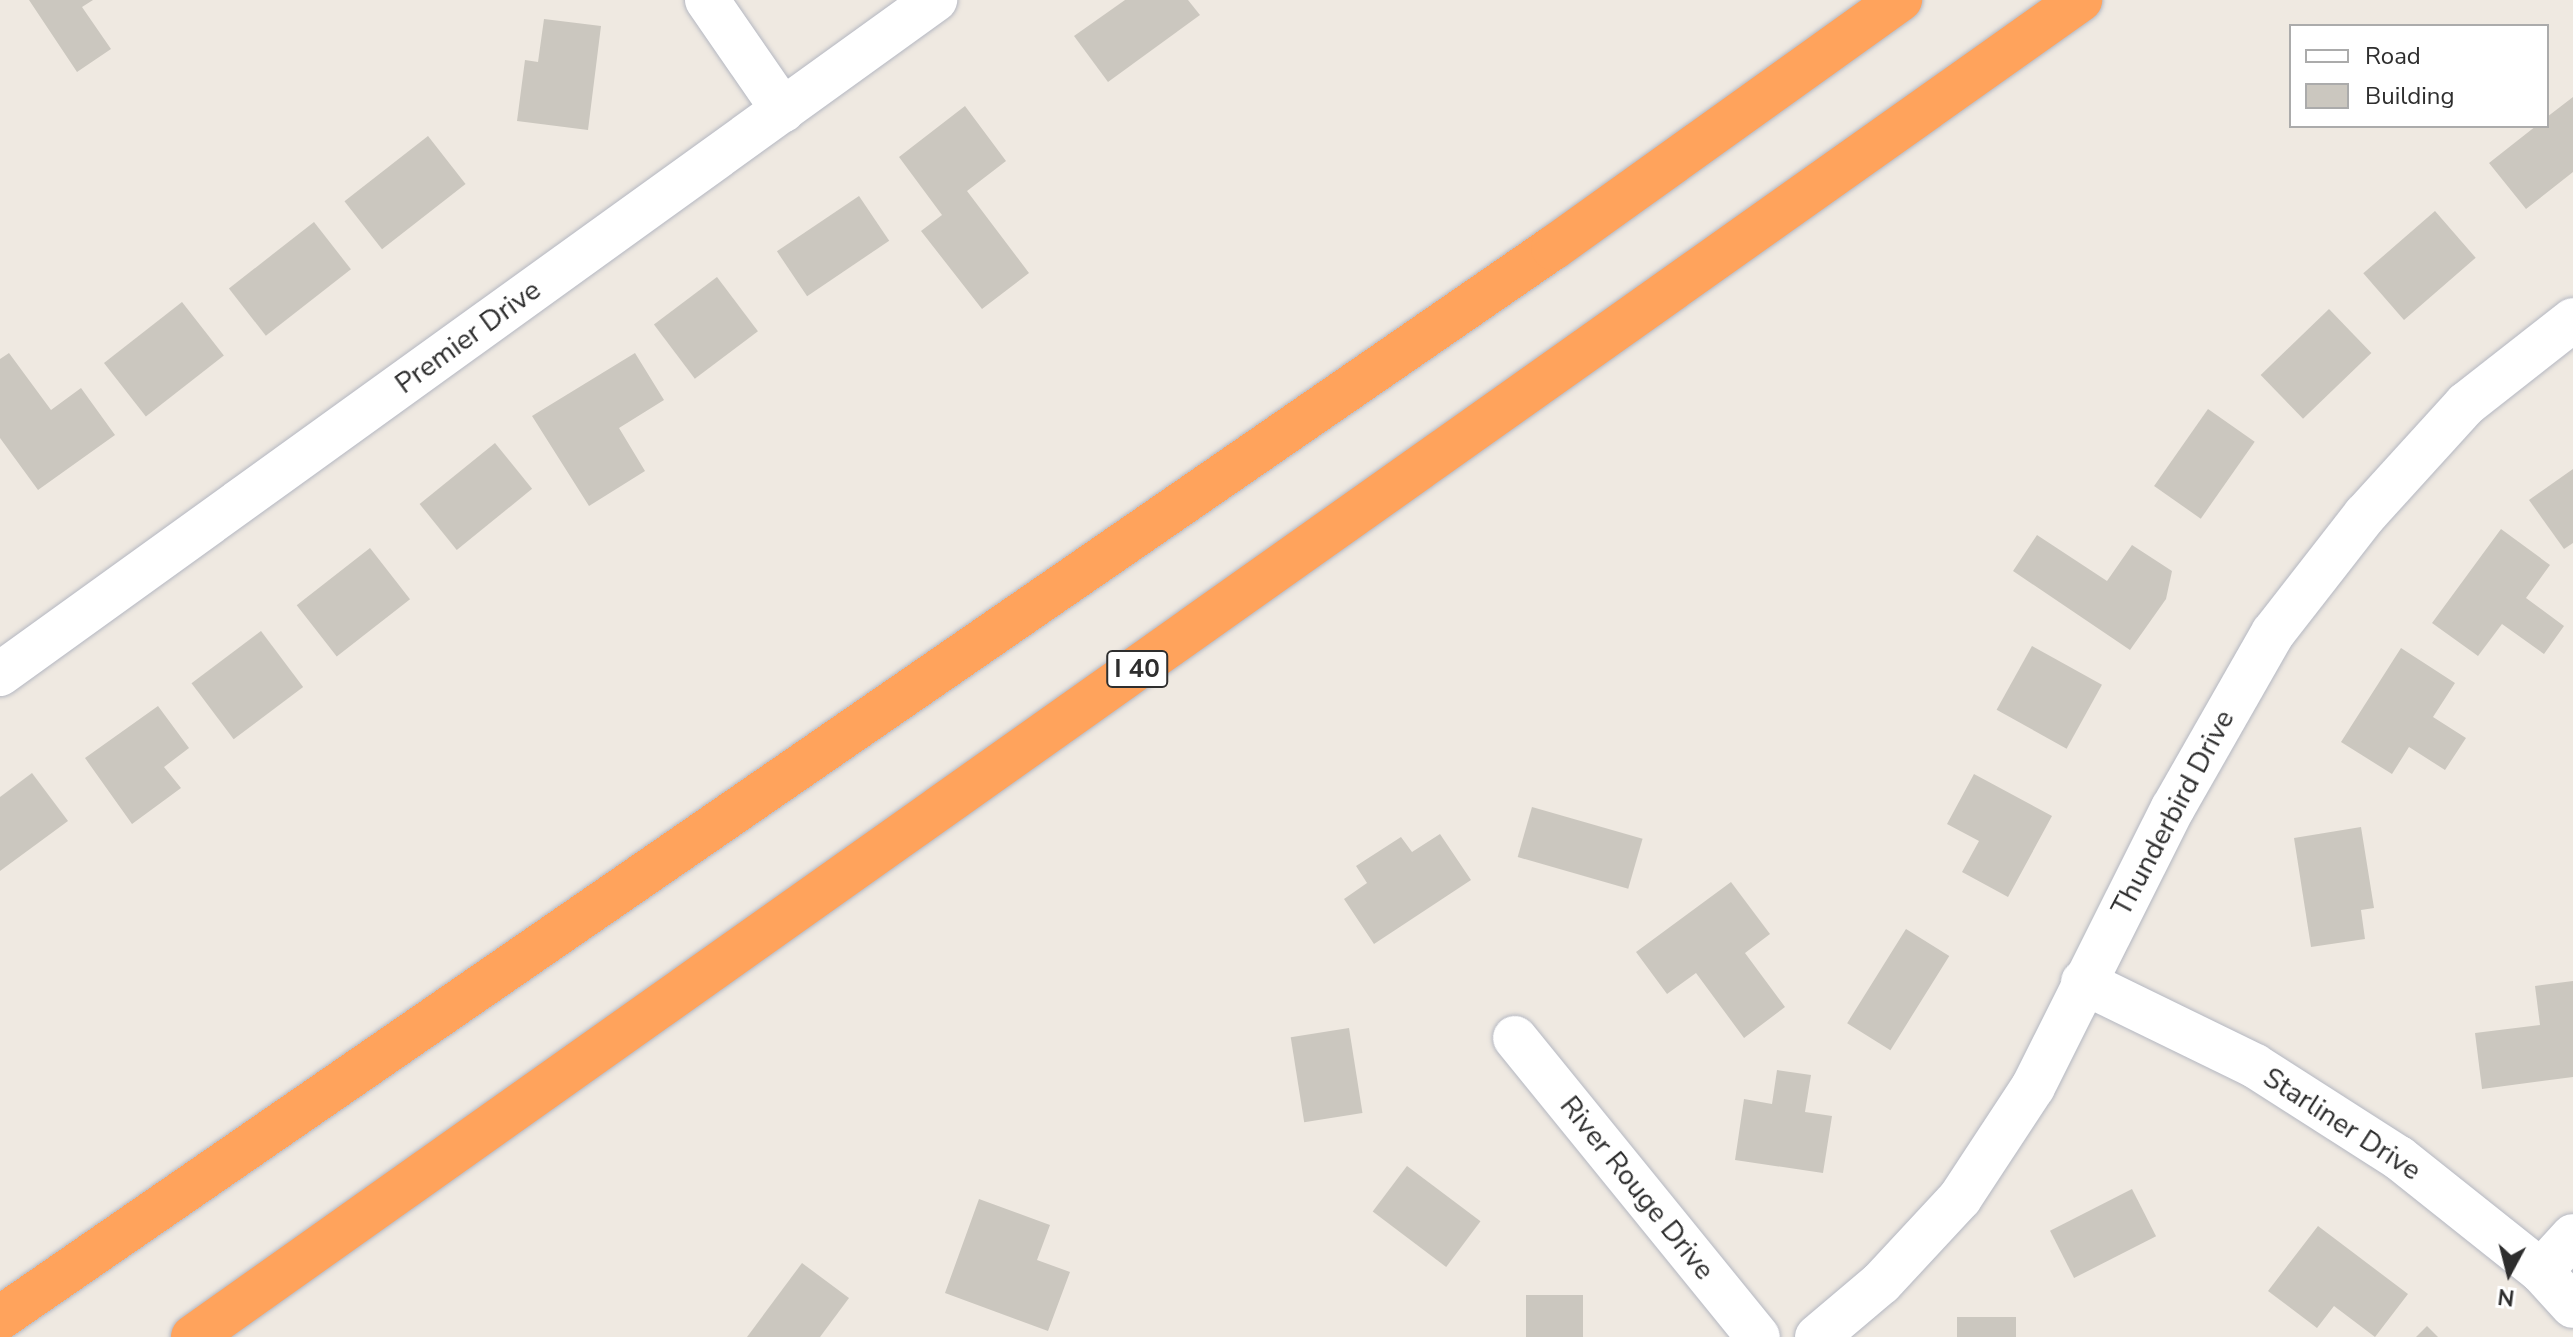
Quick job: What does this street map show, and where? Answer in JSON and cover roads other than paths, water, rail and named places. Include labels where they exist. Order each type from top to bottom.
[{"type":"highway","points":[[0,1318],[1553,248],[1900,0]]},
{"type":"highway","name":"I 40","points":[[193,1337],[2080,0]]},
{"type":"street","points":[[707,0],[783,110]]},
{"type":"street","name":"Premier Drive","points":[[0,674],[935,0]]},
{"type":"street","name":"Thunderbird Drive","points":[[1817,1337],[1881,1283],[1960,1198],[2033,1087],[2083,982],[2173,808],[2273,633],[2365,515],[2466,404],[2573,320]]},
{"type":"street","name":"Starliner Drive","points":[[2083,982],[2255,1066],[2399,1158],[2541,1271],[2573,1306]]},
{"type":"street","name":"River Rouge Drive","points":[[1515,1038],[1758,1337]]},
{"type":"street","points":[[2541,1271],[2573,1236]]}]
